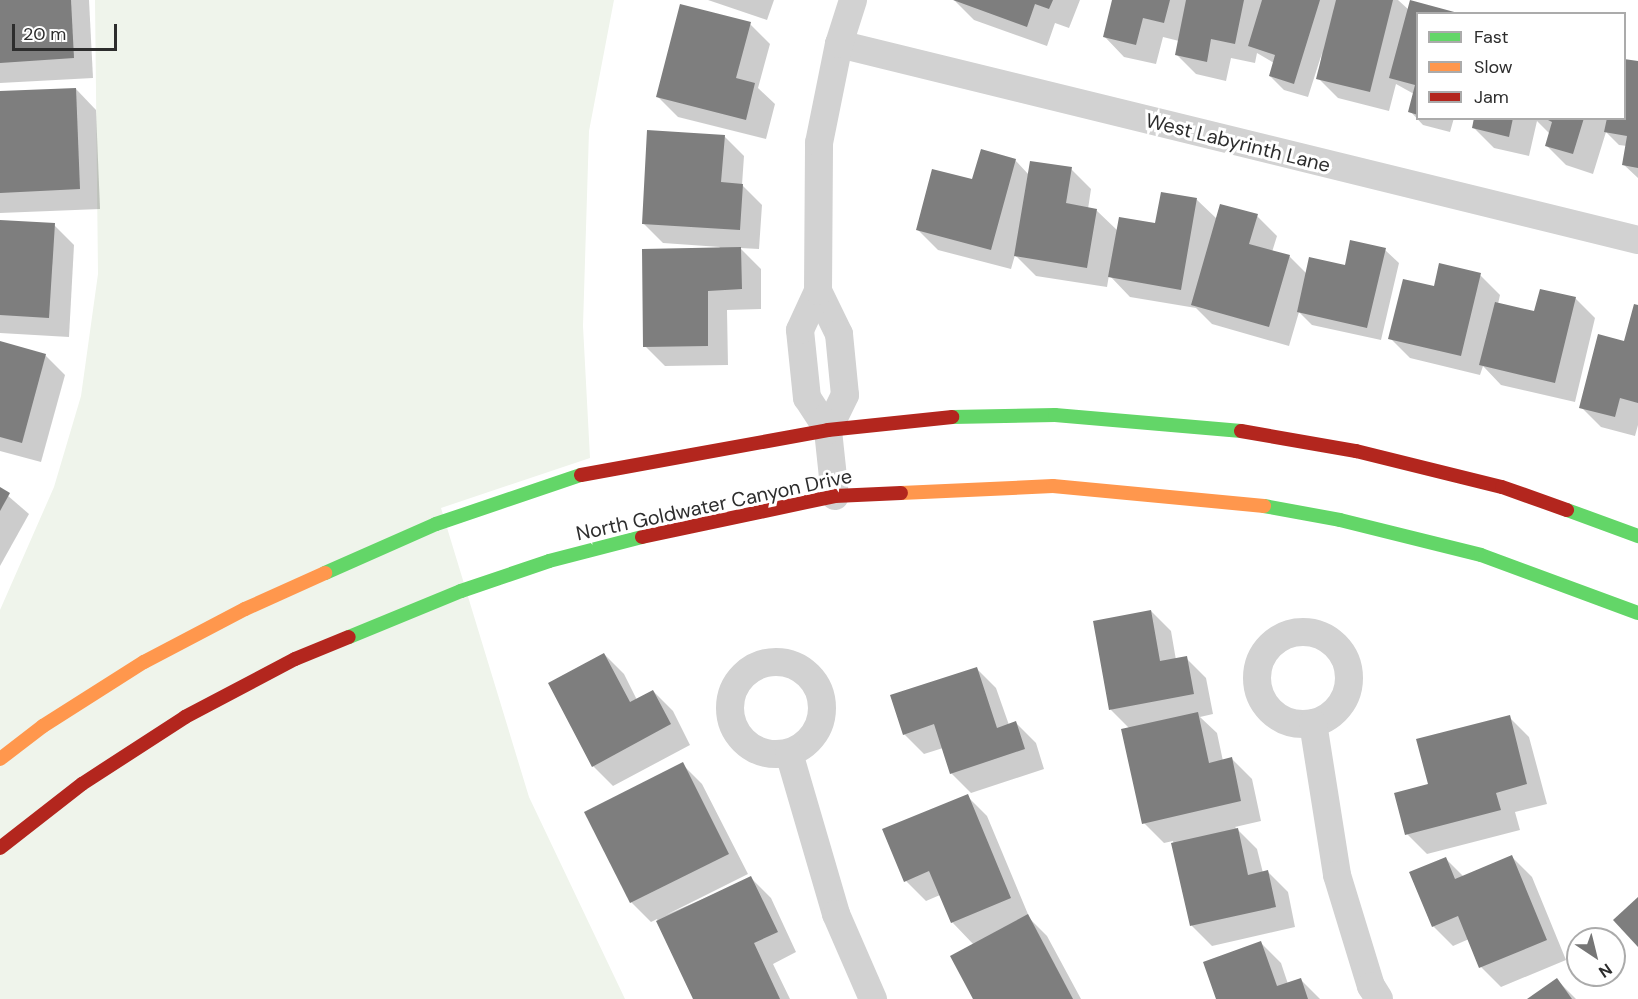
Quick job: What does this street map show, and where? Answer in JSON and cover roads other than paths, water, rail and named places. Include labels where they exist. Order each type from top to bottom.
[{"type":"street","points":[[835,496],[828,430],[807,398],[800,330],[818,291],[819,143],[839,44],[852,0]]},
{"type":"street","name":"West Labyrinth Lane","points":[[839,44],[1638,240]]},
{"type":"street","points":[[818,291],[839,334],[845,395],[828,430]]},
{"type":"street","points":[[0,759],[43,726],[144,662],[244,609],[436,524],[566,478],[828,430],[925,418],[1055,415],[1250,432],[1356,451],[1502,487],[1638,536]]},
{"type":"street","name":"North Goldwater Canyon Drive","points":[[0,848],[82,784],[185,717],[295,659],[461,591],[549,561],[612,543],[835,496],[1053,486],[1240,502],[1340,520],[1481,555],[1638,613]]},
{"type":"street","points":[[1313,723],[1337,875],[1371,986],[1379,999]]},
{"type":"street","points":[[789,753],[837,914],[873,999]]}]
